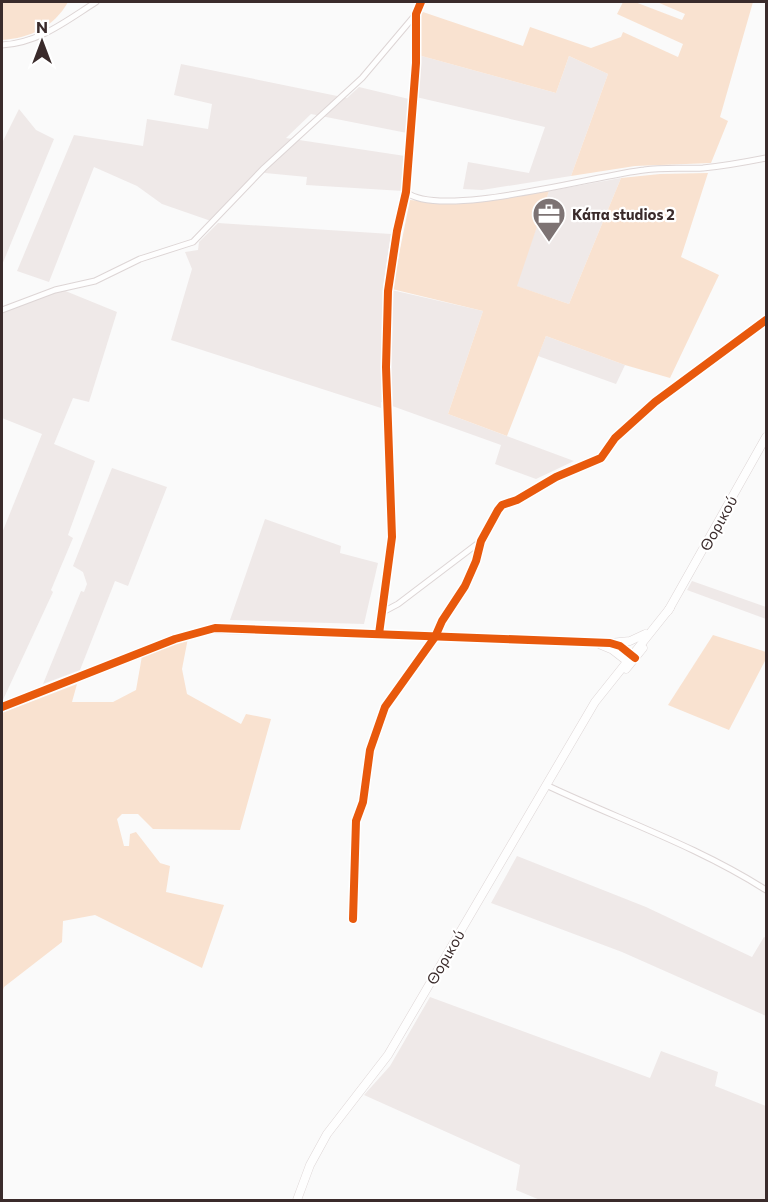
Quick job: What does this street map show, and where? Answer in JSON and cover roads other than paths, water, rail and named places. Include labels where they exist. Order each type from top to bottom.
[{"type":"main road","name":"Θορικού","points":[[630,659],[670,608],[766,437]]},
{"type":"main road","name":"Θορικού","points":[[297,1200],[310,1166],[327,1134],[388,1055],[591,710],[670,608]]},
{"type":"main road","points":[[610,643],[630,641],[656,625]]},
{"type":"street","points":[[2,45],[17,44],[43,35],[96,2]]},
{"type":"street","points":[[2,310],[55,290],[95,281],[131,262],[193,242],[264,168],[362,78],[416,14],[421,2]]},
{"type":"street","points":[[380,634],[392,537],[387,368],[388,291],[397,231],[406,192],[416,63],[416,14]]},
{"type":"street","points":[[406,192],[413,197],[481,200],[642,170],[703,168],[766,158]]},
{"type":"street","points":[[353,919],[356,821],[363,802],[370,750],[385,707],[435,637],[442,621],[465,586],[481,541],[502,505],[517,500],[556,477],[600,458],[615,438],[655,402],[766,320]]},
{"type":"street","points":[[381,613],[398,604],[481,541]]},
{"type":"street","points":[[2,707],[203,630],[610,643],[620,646],[630,659]]},
{"type":"street","points":[[595,643],[630,659]]},
{"type":"street","points":[[546,785],[621,819],[672,838],[719,861],[766,890]]},
{"type":"place","name":"Κάπα studios 2","points":[[549,243]]}]
